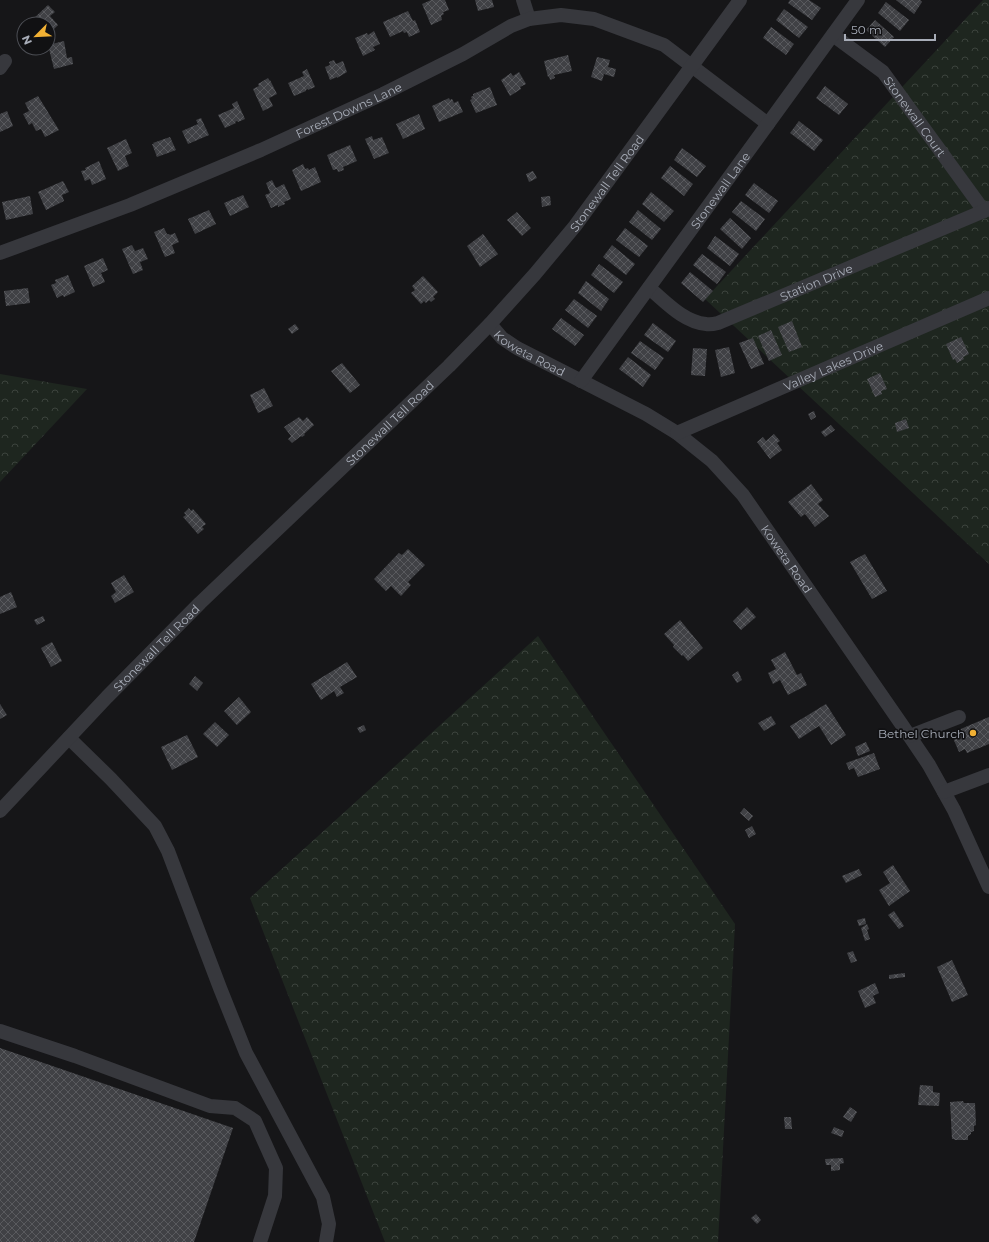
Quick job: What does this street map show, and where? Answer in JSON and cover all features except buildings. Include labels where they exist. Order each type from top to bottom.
[{"type":"street","points":[[523,0],[529,19]]},
{"type":"street","name":"Stonewall Tell Road","points":[[0,811],[107,697],[200,603],[449,366],[490,324],[535,274],[575,226],[740,0]]},
{"type":"street","name":"Stonewall Lane","points":[[581,381],[858,0]]},
{"type":"street","name":"Forest Downs Lane","points":[[0,253],[130,205],[261,150],[383,94],[463,54],[511,26],[529,19],[561,15],[594,19],[664,46],[768,124]]},
{"type":"street","name":"Stonewall Court","points":[[833,34],[883,72],[986,209]]},
{"type":"street","name":"Station Drive","points":[[649,288],[678,312],[695,322],[706,324],[718,323],[986,209]]},
{"type":"street","name":"Valley Lakes Drive","points":[[677,433],[989,298]]},
{"type":"street","name":"Koweta Road","points":[[490,324],[502,338],[517,348],[646,414],[677,433],[712,461],[743,495],[910,736],[929,766],[954,810],[989,886]]},
{"type":"street","points":[[910,736],[959,716]]},
{"type":"street","points":[[68,738],[111,779],[155,826],[168,852],[246,1053],[323,1197],[329,1224],[326,1242]]},
{"type":"street","points":[[944,792],[989,775]]},
{"type":"street","points":[[0,1031],[75,1056],[210,1106],[235,1108],[255,1121],[276,1168],[275,1196],[260,1242]]},
{"type":"green space","points":[[983,0],[989,0],[989,564],[705,299]]},
{"type":"green space","points":[[0,374],[87,389],[0,482]]},
{"type":"green space","points":[[538,636],[735,924],[718,1242],[385,1242],[250,898]]},
{"type":"place","name":"Bethel Church","points":[[973,733]]}]
